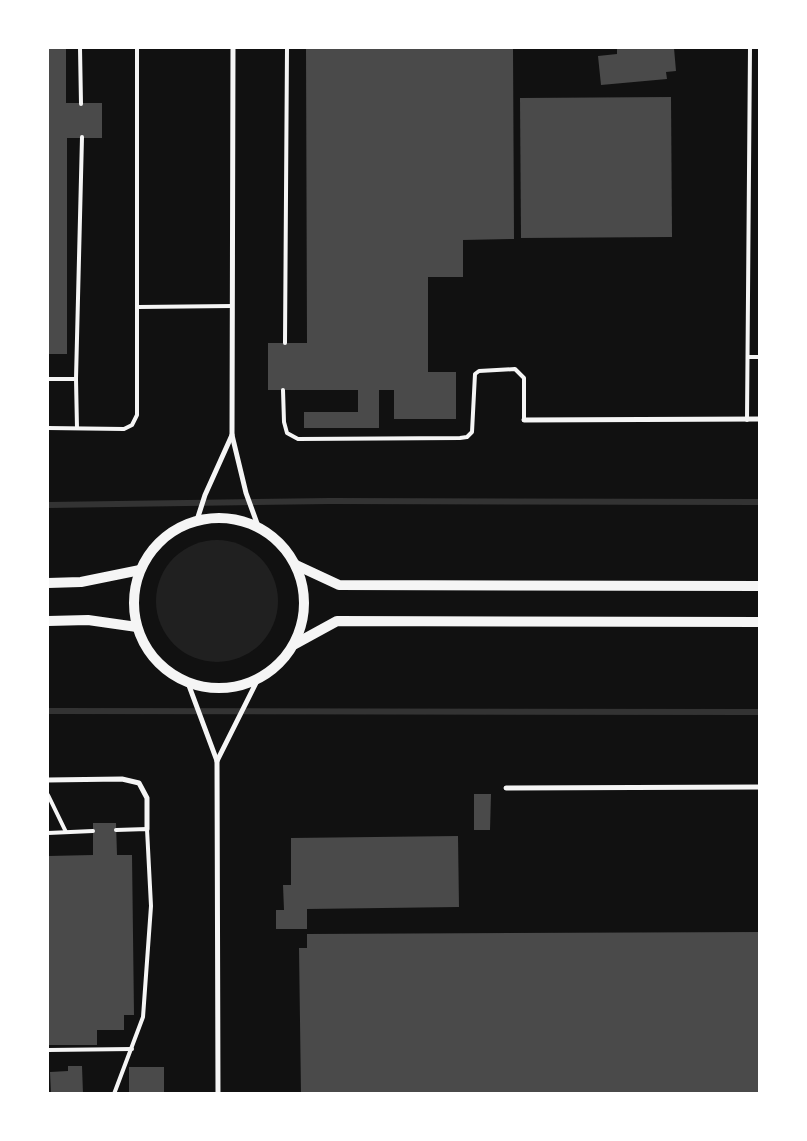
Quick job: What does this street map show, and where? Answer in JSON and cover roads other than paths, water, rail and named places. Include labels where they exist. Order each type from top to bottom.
[{"type":"main road","points":[[198,515],[239,519],[258,526],[280,543],[296,565],[304,591],[304,618],[295,644],[279,665],[257,681],[233,688],[209,689],[188,684],[170,673],[149,652],[137,627],[134,598],[140,570],[155,546],[177,528],[198,515]]},
{"type":"main road","points":[[296,565],[339,585],[760,586]]},
{"type":"main road","points":[[48,583],[81,582],[140,570]]},
{"type":"main road","points":[[48,621],[88,620],[137,627]]},
{"type":"main road","points":[[295,644],[336,621],[760,622]]},
{"type":"street","points":[[233,48],[232,435],[246,493],[258,526]]},
{"type":"street","points":[[524,420],[760,420]]},
{"type":"street","points":[[198,515],[205,494],[232,435]]},
{"type":"street","points":[[217,761],[257,681]]},
{"type":"street","points":[[188,684],[217,761],[218,1094]]},
{"type":"street","points":[[48,780],[122,779],[139,783],[146,798],[147,829]]},
{"type":"street","points":[[506,788],[760,787]]},
{"type":"lane","points":[[80,48],[81,104]]},
{"type":"lane","points":[[48,428],[124,429],[132,425],[137,415],[137,48]]},
{"type":"lane","points":[[285,343],[287,48]]},
{"type":"lane","points":[[747,420],[750,48]]},
{"type":"lane","points":[[77,428],[76,379],[82,137]]},
{"type":"lane","points":[[138,307],[232,306]]},
{"type":"lane","points":[[748,357],[760,357]]},
{"type":"lane","points":[[283,390],[284,422],[287,434],[298,439],[460,438],[467,437],[472,432],[475,374],[479,371],[515,369],[524,378],[524,420]]},
{"type":"lane","points":[[48,379],[76,379]]},
{"type":"lane","points":[[48,795],[66,832]]},
{"type":"lane","points":[[114,1094],[143,1017],[151,906],[147,829],[116,830]]},
{"type":"lane","points":[[48,833],[93,831]]},
{"type":"lane","points":[[48,1050],[132,1049]]},
{"type":"waterway","points":[[48,505],[330,501],[760,502]]},
{"type":"waterway","points":[[48,711],[760,712]]}]
